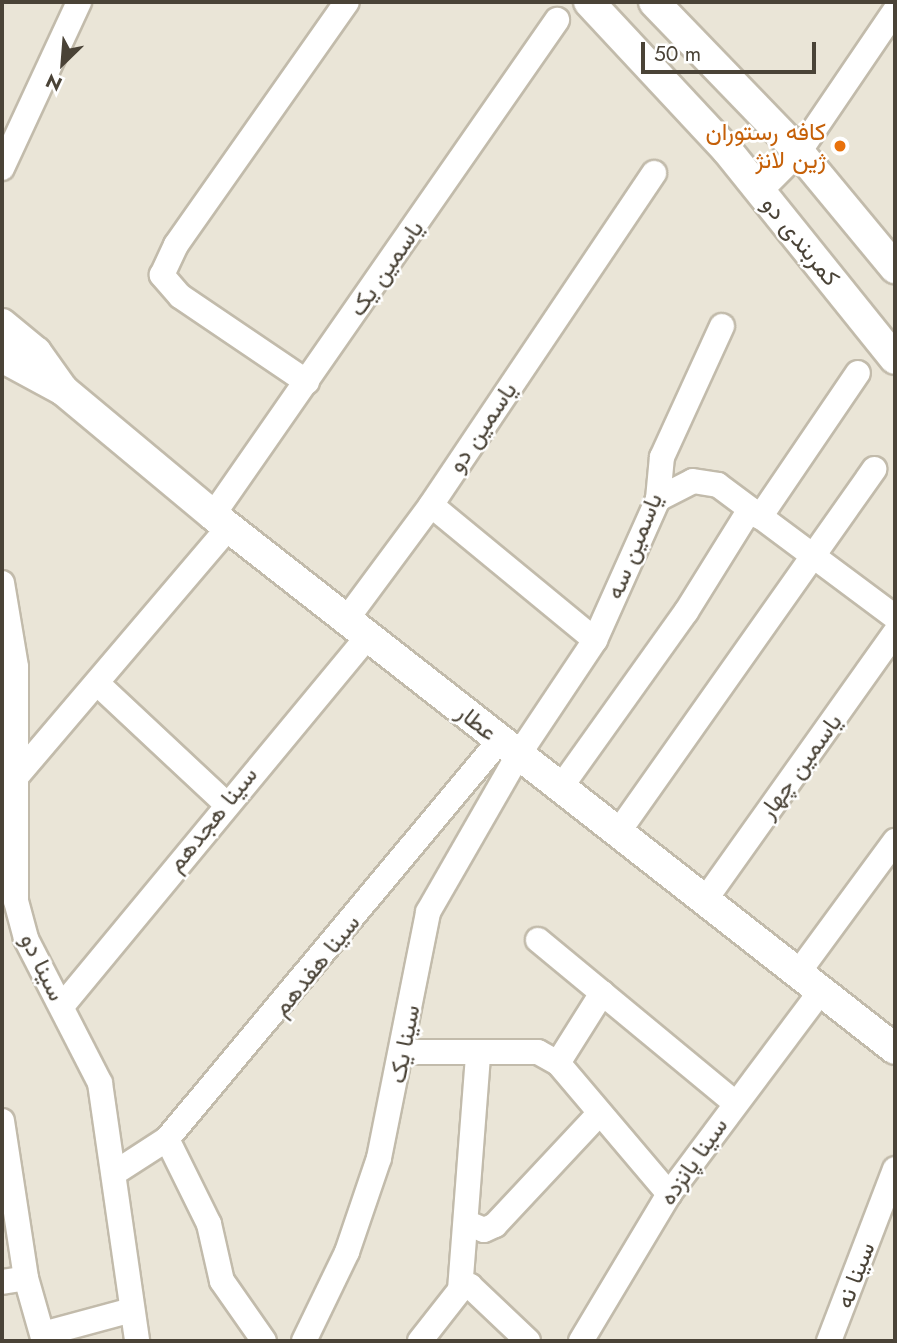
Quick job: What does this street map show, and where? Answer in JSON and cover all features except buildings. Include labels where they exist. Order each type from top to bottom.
[{"type":"street","points":[[2,167],[79,2]]},
{"type":"street","points":[[307,382],[180,296],[162,275],[176,245],[347,2]]},
{"type":"street","name":"کمربندی دو","points":[[589,2],[760,191],[895,359]]},
{"type":"street","points":[[654,2],[799,152],[895,265]]},
{"type":"street","points":[[760,191],[799,152],[895,11]]},
{"type":"street","name":"یاسمین یک","points":[[11,783],[99,685],[221,521],[307,382],[557,20]]},
{"type":"street","name":"یاسمین دو","points":[[357,628],[431,505],[653,173]]},
{"type":"street","name":"عطار","points":[[2,324],[36,352],[63,390]]},
{"type":"street","name":"یاسمین سه","points":[[510,747],[596,640],[658,499],[662,457],[722,326]]},
{"type":"street","name":"عطار","points":[[2,357],[63,390],[221,521],[895,1049]]},
{"type":"street","points":[[561,787],[858,373]]},
{"type":"street","points":[[619,831],[809,554],[874,468]]},
{"type":"street","points":[[658,499],[692,481],[718,485],[895,617]]},
{"type":"street","points":[[431,505],[596,640]]},
{"type":"street","name":"سینا دو","points":[[2,583],[16,667],[11,783],[16,901],[26,939],[100,1083],[116,1172],[137,1341]]},
{"type":"street","name":"سینا هجدهم","points":[[62,1006],[224,802],[357,628]]},
{"type":"street","name":"یاسمین چهار","points":[[705,900],[895,633]]},
{"type":"street","points":[[99,685],[224,802]]},
{"type":"street","name":"سینا یک","points":[[304,1341],[375,1170],[404,1052],[428,912],[510,747]]},
{"type":"street","name":"سینا هفدهم","points":[[116,1172],[167,1139],[510,747]]},
{"type":"street","name":"سینا پانزده","points":[[580,1341],[669,1194],[734,1102],[810,982],[895,841]]},
{"type":"street","points":[[538,940],[734,1102]]},
{"type":"street","points":[[558,1063],[602,993]]},
{"type":"street","points":[[404,1052],[478,1056],[538,1052],[558,1063],[598,1114],[669,1194]]},
{"type":"street","points":[[420,1341],[460,1290],[470,1224],[478,1056]]},
{"type":"street","points":[[470,1224],[484,1230],[495,1225],[598,1114]]},
{"type":"street","points":[[2,1121],[14,1280],[43,1337],[132,1310]]},
{"type":"street","points":[[167,1139],[209,1224],[222,1281],[251,1332],[264,1341]]},
{"type":"street","name":"سینا نه","points":[[829,1341],[895,1168]]},
{"type":"street","points":[[460,1290],[481,1292],[528,1341]]},
{"type":"shaded area","points":[[2,2],[895,2],[895,1341],[2,1341]]},
{"type":"place","name":"کافه رستوران ژین لانژ","points":[[840,146]]}]
